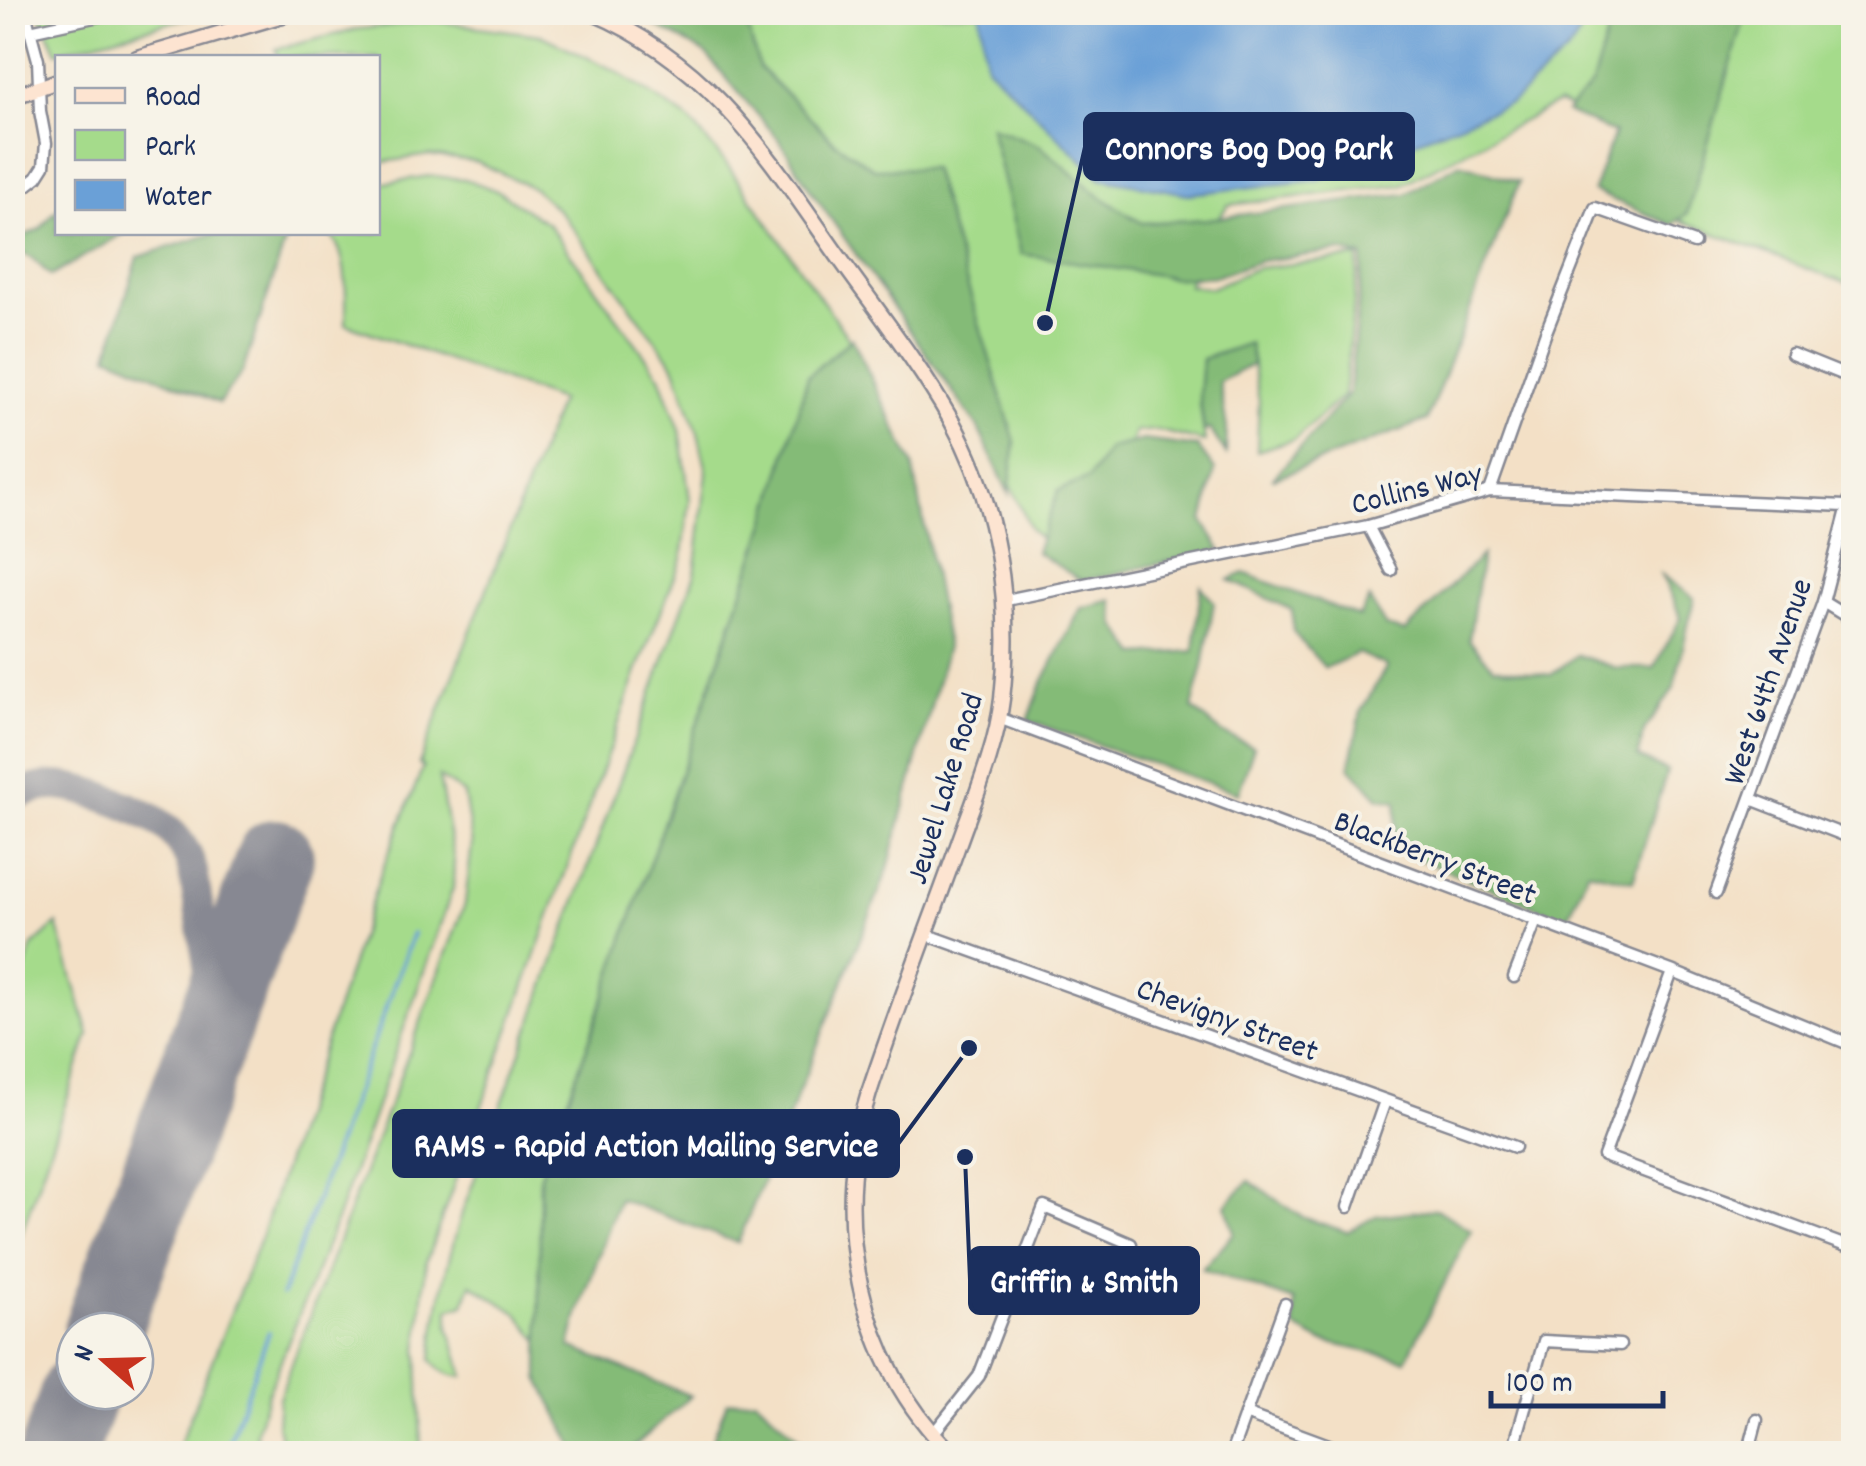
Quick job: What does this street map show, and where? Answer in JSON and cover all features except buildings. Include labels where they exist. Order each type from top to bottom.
[{"type":"main road","points":[[148,55],[293,12]]},
{"type":"main road","name":"Jewel Lake Road","points":[[590,12],[678,62],[713,92],[765,152],[952,422],[998,546],[1006,600],[999,718],[975,797],[864,1106],[854,1158],[851,1209],[856,1266],[872,1328],[891,1372],[933,1434],[952,1454]]},
{"type":"main road","points":[[12,97],[55,82]]},
{"type":"street","points":[[12,196],[28,186],[44,166],[46,143],[40,110],[41,86],[25,12]]},
{"type":"street","points":[[30,31],[116,12]]},
{"type":"street","points":[[1490,491],[1595,208],[1694,244]]},
{"type":"street","points":[[1792,354],[1854,379]]},
{"type":"street","name":"West 64th Avenue","points":[[1716,893],[1824,602],[1854,483]]},
{"type":"street","name":"Collins Way","points":[[1006,600],[1368,526],[1490,491],[1846,506]]},
{"type":"street","points":[[1368,526],[1391,570]]},
{"type":"street","points":[[1824,602],[1854,621]]},
{"type":"street","name":"Blackberry Street","points":[[999,718],[1672,972],[1854,1046]]},
{"type":"street","points":[[1751,800],[1854,839]]},
{"type":"street","points":[[1514,977],[1536,920]]},
{"type":"street","name":"Chevigny Street","points":[[925,934],[1515,1147]]},
{"type":"street","points":[[1672,972],[1604,1156],[1854,1249]]},
{"type":"street","points":[[1348,1207],[1386,1102]]},
{"type":"street","points":[[933,1434],[979,1376],[1044,1207],[1132,1244]]},
{"type":"street","points":[[1231,1454],[1284,1304]]},
{"type":"street","points":[[1512,1454],[1544,1341],[1620,1345]]},
{"type":"street","points":[[1245,1414],[1353,1454]]},
{"type":"street","points":[[1748,1454],[1757,1420]]},
{"type":"green space","points":[[39,13],[206,13],[57,52]]},
{"type":"green space","points":[[633,13],[744,13],[759,67],[833,141],[874,169],[932,168],[1015,442],[1009,494],[977,426],[780,141],[705,53]]},
{"type":"green space","points":[[652,13],[1853,13],[1853,286],[1600,190],[1619,130],[1558,103],[1401,185],[1228,205],[1202,243],[1188,285],[1211,288],[1256,268],[1359,257],[1344,395],[1295,439],[1257,451],[1259,401],[1249,344],[1199,395],[1205,442],[1156,430],[1135,432],[1085,572],[1031,530],[981,419],[718,54]]},
{"type":"green space","points":[[1618,13],[1746,13],[1687,214],[1672,225],[1593,191],[1614,133],[1566,112],[1592,84],[1610,24]]},
{"type":"green space","points":[[433,21],[541,35],[616,71],[688,119],[726,163],[850,340],[808,376],[767,520],[540,1175],[540,1342],[518,1314],[471,1284],[464,1304],[449,1309],[449,1327],[464,1376],[446,1372],[432,1360],[439,1304],[452,1249],[695,574],[707,472],[674,365],[563,215],[535,189],[478,162],[429,155],[380,163],[380,55],[278,55],[276,49],[358,29]]},
{"type":"green space","points":[[990,126],[1039,145],[1098,195],[1142,223],[1207,219],[1406,194],[1460,163],[1519,182],[1427,420],[1272,479],[1349,393],[1363,257],[1340,251],[1260,261],[1216,276],[1177,278],[1021,254]]},
{"type":"green space","points":[[429,176],[465,179],[498,191],[548,224],[660,376],[680,430],[690,500],[682,559],[638,669],[426,1262],[418,1351],[421,1453],[284,1453],[277,1425],[279,1398],[465,904],[472,844],[464,794],[439,777],[454,861],[453,888],[337,1218],[268,1393],[256,1433],[262,1453],[176,1453],[262,1234],[381,873],[423,767],[419,764],[560,400],[346,324],[343,262],[330,235],[380,235],[380,184]]},
{"type":"green space","points":[[55,211],[55,235],[121,235],[51,276],[32,258],[13,249],[13,241],[40,229]]},
{"type":"green space","points":[[209,235],[287,235],[243,371],[219,403],[108,355],[138,257]]},
{"type":"green space","points":[[852,338],[913,465],[947,646],[887,872],[738,1243],[619,1199],[579,1311],[570,1347],[691,1396],[627,1453],[577,1453],[539,1378],[540,1175],[767,520],[808,376]]},
{"type":"green space","points":[[1249,343],[1253,364],[1219,382],[1227,428],[1226,454],[1210,429],[1204,431],[1199,395],[1202,359]]},
{"type":"green space","points":[[1143,440],[1198,447],[1215,470],[1203,521],[1221,550],[1082,581],[1036,552],[1058,491],[1089,478],[1109,448]]},
{"type":"green space","points":[[1482,555],[1469,640],[1494,667],[1551,675],[1577,655],[1617,668],[1654,668],[1681,618],[1662,575],[1694,598],[1674,688],[1644,731],[1638,757],[1667,771],[1633,881],[1588,871],[1567,920],[1394,849],[1397,801],[1379,798],[1350,767],[1361,711],[1387,666],[1358,653],[1325,668],[1293,632],[1292,610],[1229,580],[1244,573],[1359,617],[1369,599],[1386,627],[1405,632]]},
{"type":"green space","points":[[1201,586],[1214,602],[1192,708],[1222,733],[1254,747],[1238,793],[1028,721],[1040,688],[1081,608],[1112,600],[1116,625],[1137,655],[1194,651]]},
{"type":"green space","points":[[57,924],[89,1034],[13,1258],[13,1007],[32,947]]},
{"type":"green space","points":[[1249,1181],[1302,1217],[1347,1232],[1376,1216],[1436,1209],[1471,1230],[1406,1360],[1320,1341],[1294,1327],[1294,1301],[1202,1269],[1234,1233],[1226,1205]]},
{"type":"green space","points":[[755,1398],[815,1453],[708,1451],[727,1402]]},
{"type":"water","points":[[980,12],[1594,13],[1570,49],[1512,103],[1317,180],[1188,194],[1100,178],[986,65]]},
{"type":"waterway","points":[[282,1295],[413,933]]},
{"type":"waterway","points":[[225,1454],[269,1332]]},
{"type":"taxiway","points":[[12,797],[40,787],[70,788],[132,808],[173,834],[193,871],[216,1016]]},
{"type":"runway","points":[[109,1311],[275,858]]},
{"type":"runway","points":[[58,1454],[73,1411]]},
{"type":"place","name":"Connors Bog Dog Park","points":[[1045,323]]},
{"type":"place","name":"RAMS - Rapid Action Mailing Service","points":[[969,1048]]},
{"type":"place","name":"Griffin & Smith","points":[[965,1157]]}]
